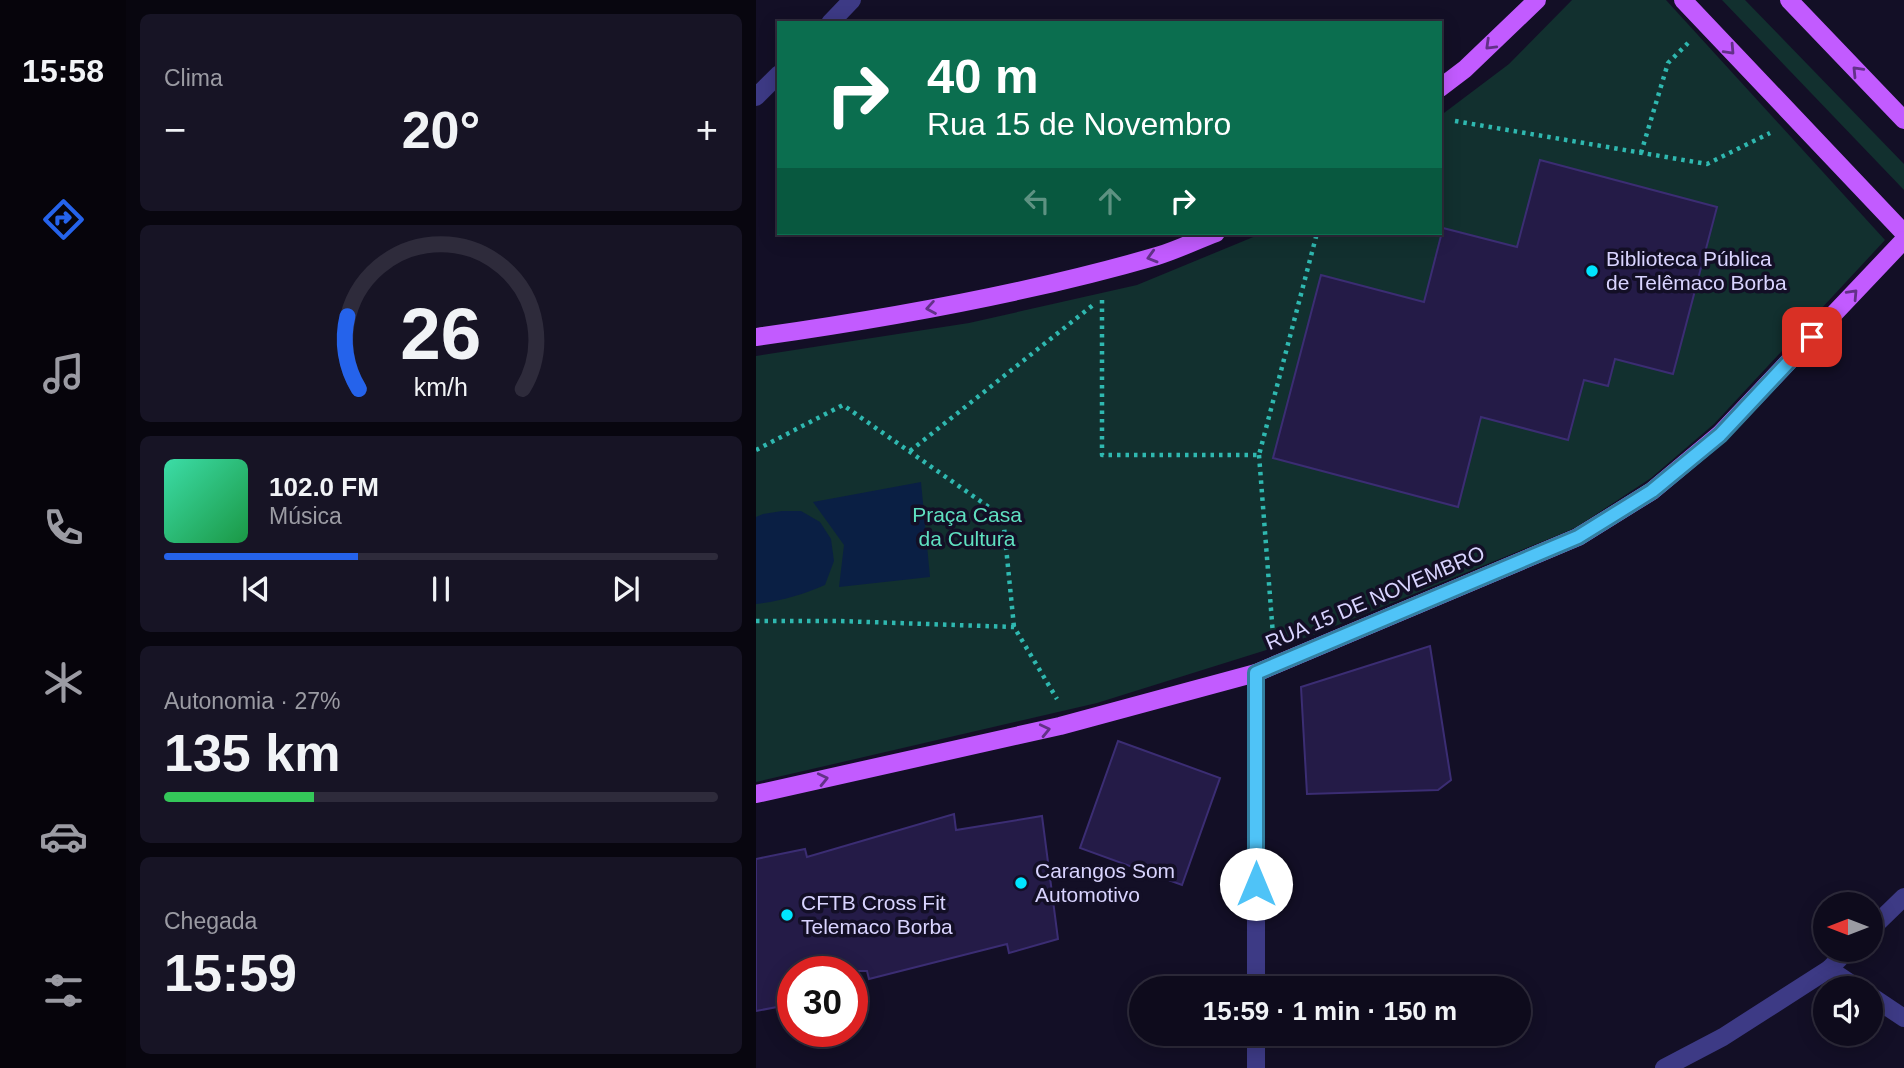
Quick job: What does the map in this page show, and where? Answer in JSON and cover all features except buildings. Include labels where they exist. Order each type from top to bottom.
[{"type":"main road","points":[[1442,86],[1465,69],[1537,0]]},
{"type":"main road","points":[[1683,0],[1904,233]]},
{"type":"main road","points":[[1790,0],[1904,120]]},
{"type":"main road","points":[[756,337],[998,296],[1159,255],[1211,235]]},
{"type":"main road","name":"RUA 15 DE NOVEMBRO","points":[[756,794],[1059,726],[1256,673],[1578,537],[1652,491],[1720,435],[1904,240]]},
{"type":"street","points":[[832,21],[852,0]]},
{"type":"street","points":[[756,97],[777,76]]},
{"type":"street","points":[[1256,673],[1256,976]]},
{"type":"street","points":[[1883,917],[1904,897]]},
{"type":"street","points":[[1664,1068],[1723,1037],[1836,962]]},
{"type":"street","points":[[1829,969],[1840,976]]},
{"type":"street","points":[[1883,1004],[1904,1018]]},
{"type":"street","points":[[1256,1046],[1256,1068]]},
{"type":"path","points":[[1641,153],[1668,63],[1692,39]]},
{"type":"path","points":[[1455,121],[1707,164],[1777,130]]},
{"type":"path","points":[[1274,642],[1259,455],[1316,235]]},
{"type":"path","points":[[910,451],[1102,298],[1102,455],[1259,455]]},
{"type":"path","points":[[756,450],[842,405],[1003,517],[1014,627],[1062,708]]},
{"type":"path","points":[[756,621],[1014,627]]},
{"type":"green space","name":"Praça Casa da Cultura","points":[[1572,0],[1666,0],[1885,240],[1714,424],[1651,478],[1577,527],[1311,636],[1097,703],[756,782],[756,356],[969,323],[1137,285],[1258,235],[1442,235],[1442,114],[1509,64]]},
{"type":"green space","points":[[1722,0],[1745,0],[1904,164],[1904,190]]},
{"type":"water","points":[[921,482],[930,577],[839,587],[844,545],[813,502]]},
{"type":"water","points":[[782,511],[801,511],[820,522],[831,539],[834,561],[825,585],[791,597],[756,604],[756,517]]},
{"type":"place","name":"Biblioteca Pública de Telêmaco Borba","points":[[1592,271]]},
{"type":"place","name":"Carangos Som Automotivo","points":[[1021,883]]},
{"type":"place","name":"CFTB Cross Fit Telemaco Borba","points":[[787,915]]},
{"type":"route","points":[[1256,884],[1256,673],[1578,537],[1652,491],[1720,435],[1812,337]]}]
